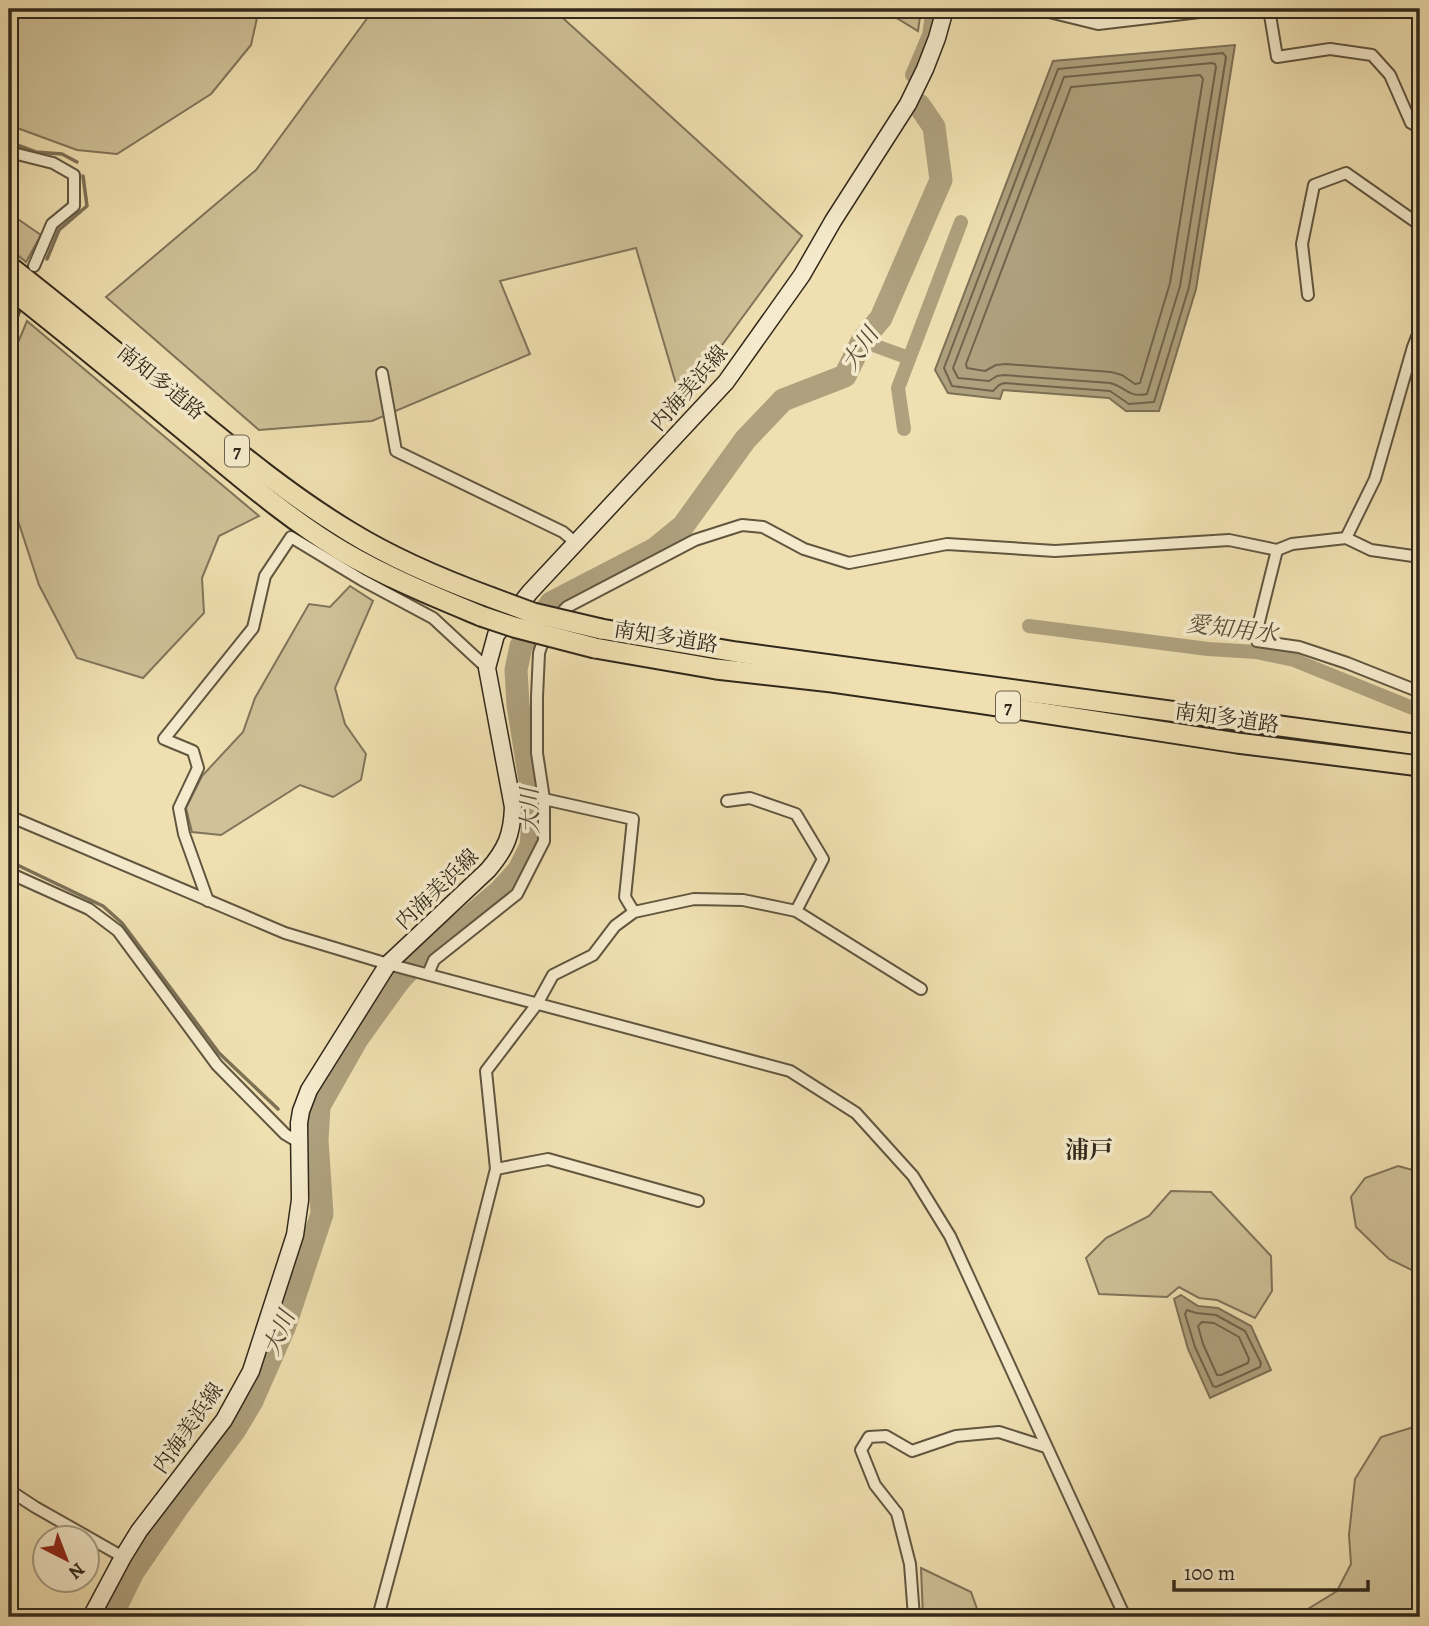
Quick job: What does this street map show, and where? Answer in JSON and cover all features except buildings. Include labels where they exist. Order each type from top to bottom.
[{"type":"highway","name":"南知多道路","points":[[9,266],[244,458],[351,533],[400,560],[448,581],[598,639],[716,669],[832,682],[1237,743],[1420,766]]},
{"type":"highway","name":"南知多道路","points":[[9,288],[242,478],[294,519],[340,550],[389,576],[514,627],[598,639],[736,652],[1420,745]]},
{"type":"main road","name":"内海美浜線","points":[[91,1617],[122,1557],[224,1420],[251,1371],[295,1235],[300,1200],[301,1111],[309,1090],[394,965],[488,870],[507,844],[512,827],[513,807],[487,668],[496,635],[530,592],[726,382],[794,286],[908,104],[925,69],[945,9]]},
{"type":"street","points":[[1048,9],[1049,12],[1098,24],[1225,9]]},
{"type":"street","points":[[1269,9],[1277,57],[1330,49],[1372,55],[1390,75],[1411,122],[1420,128]]},
{"type":"street","points":[[9,152],[53,163],[74,175],[74,206],[52,224],[34,266]]},
{"type":"street","points":[[1308,295],[1302,244],[1314,185],[1346,173],[1420,225]]},
{"type":"street","points":[[9,324],[15,311]]},
{"type":"street","points":[[1346,538],[1375,479],[1420,330]]},
{"type":"street","points":[[383,373],[396,452],[563,532],[576,543]]},
{"type":"street","points":[[424,973],[434,960],[517,894],[544,841],[544,799],[537,753],[537,697],[538,653],[548,626],[567,607],[695,540],[742,525],[763,527],[804,549],[849,563],[947,544],[1055,551],[1229,540],[1277,550],[1292,544],[1346,538],[1371,550],[1420,557]]},
{"type":"street","points":[[208,901],[184,834],[178,808],[198,768],[193,751],[164,739],[253,628],[265,576],[291,537],[362,580],[433,618],[487,668]]},
{"type":"street","points":[[1277,550],[1258,626],[1257,642],[1299,647],[1420,692]]},
{"type":"street","points":[[727,802],[750,798],[796,814],[823,859],[796,911]]},
{"type":"street","points":[[544,799],[633,819],[625,897],[634,912]]},
{"type":"street","points":[[9,816],[285,933],[790,1072],[856,1113],[913,1176],[950,1236],[1125,1617]]},
{"type":"street","points":[[9,873],[89,909],[118,931],[218,1065],[285,1134],[300,1143]]},
{"type":"street","points":[[378,1617],[496,1169],[486,1071],[537,1004],[553,975],[593,955],[615,926],[634,912],[694,898],[743,900],[796,911],[921,989]]},
{"type":"street","points":[[496,1169],[548,1158],[698,1201]]},
{"type":"street","points":[[914,1617],[909,1564],[897,1513],[875,1485],[861,1450],[869,1437],[886,1436],[912,1451],[956,1436],[999,1432],[1046,1447]]},
{"type":"street","points":[[9,1490],[122,1557]]},
{"type":"shaded area","points":[[9,9],[259,9],[251,45],[211,94],[117,154],[77,150],[9,125]]},
{"type":"shaded area","points":[[374,9],[553,9],[802,236],[681,401],[636,248],[500,281],[530,354],[372,421],[259,430],[106,297],[256,170]]},
{"type":"shaded area","points":[[882,9],[921,9],[918,31]]},
{"type":"shaded area","points":[[9,213],[41,235],[26,262],[9,248]]},
{"type":"shaded area","points":[[27,321],[259,516],[219,536],[202,578],[204,613],[143,678],[77,658],[39,585],[9,493],[9,364]]},
{"type":"shaded area","points":[[350,586],[373,601],[335,688],[345,724],[366,754],[361,780],[333,797],[300,785],[221,835],[192,832],[186,808],[202,776],[243,732],[255,698],[309,604],[330,607]]},
{"type":"shaded area","points":[[1398,1166],[1420,1172],[1420,1274],[1389,1259],[1356,1227],[1351,1197],[1365,1178]]},
{"type":"shaded area","points":[[1171,1191],[1211,1192],[1271,1256],[1272,1291],[1255,1318],[1217,1300],[1199,1298],[1179,1287],[1167,1297],[1099,1294],[1086,1258],[1106,1238],[1149,1216]]},
{"type":"shaded area","points":[[1420,1425],[1420,1617],[1295,1617],[1337,1591],[1351,1564],[1349,1535],[1355,1479],[1381,1437]]},
{"type":"shaded area","points":[[921,1568],[971,1592],[980,1617],[923,1617]]},
{"type":"water","points":[[1235,45],[1196,289],[1159,411],[1126,411],[1109,398],[1003,390],[1000,399],[948,393],[935,370],[1053,61]]},
{"type":"water","points":[[1181,1295],[1198,1306],[1218,1308],[1251,1326],[1271,1370],[1210,1398],[1188,1349],[1174,1299]]},
{"type":"waterway","name":"愛知用水","points":[[912,75],[929,35],[933,9]]},
{"type":"waterway","name":"大川","points":[[111,1617],[133,1572],[234,1431],[252,1401],[284,1328],[322,1214],[317,1140],[319,1106],[357,1039],[398,982],[419,959],[500,891],[519,870],[531,846],[534,806],[518,705],[516,670],[521,646],[551,603],[655,549],[683,526],[745,440],[783,400],[845,376],[862,341],[881,318],[941,180],[934,127],[919,105]]},
{"type":"waterway","points":[[9,142],[36,152],[62,154],[77,162]]},
{"type":"waterway","points":[[47,259],[59,230],[87,206],[83,176]]},
{"type":"waterway","name":"愛知用水","points":[[904,429],[898,388],[961,222]]},
{"type":"waterway","points":[[9,343],[15,329]]},
{"type":"waterway","name":"愛知用水","points":[[862,341],[909,358]]},
{"type":"waterway","name":"愛知用水","points":[[1029,626],[1208,649],[1256,652],[1294,660],[1420,711]]},
{"type":"waterway","points":[[9,861],[103,906],[122,923],[219,1053],[278,1109]]},
{"type":"district","name":"浦戸","points":[[1089,1150]]}]
